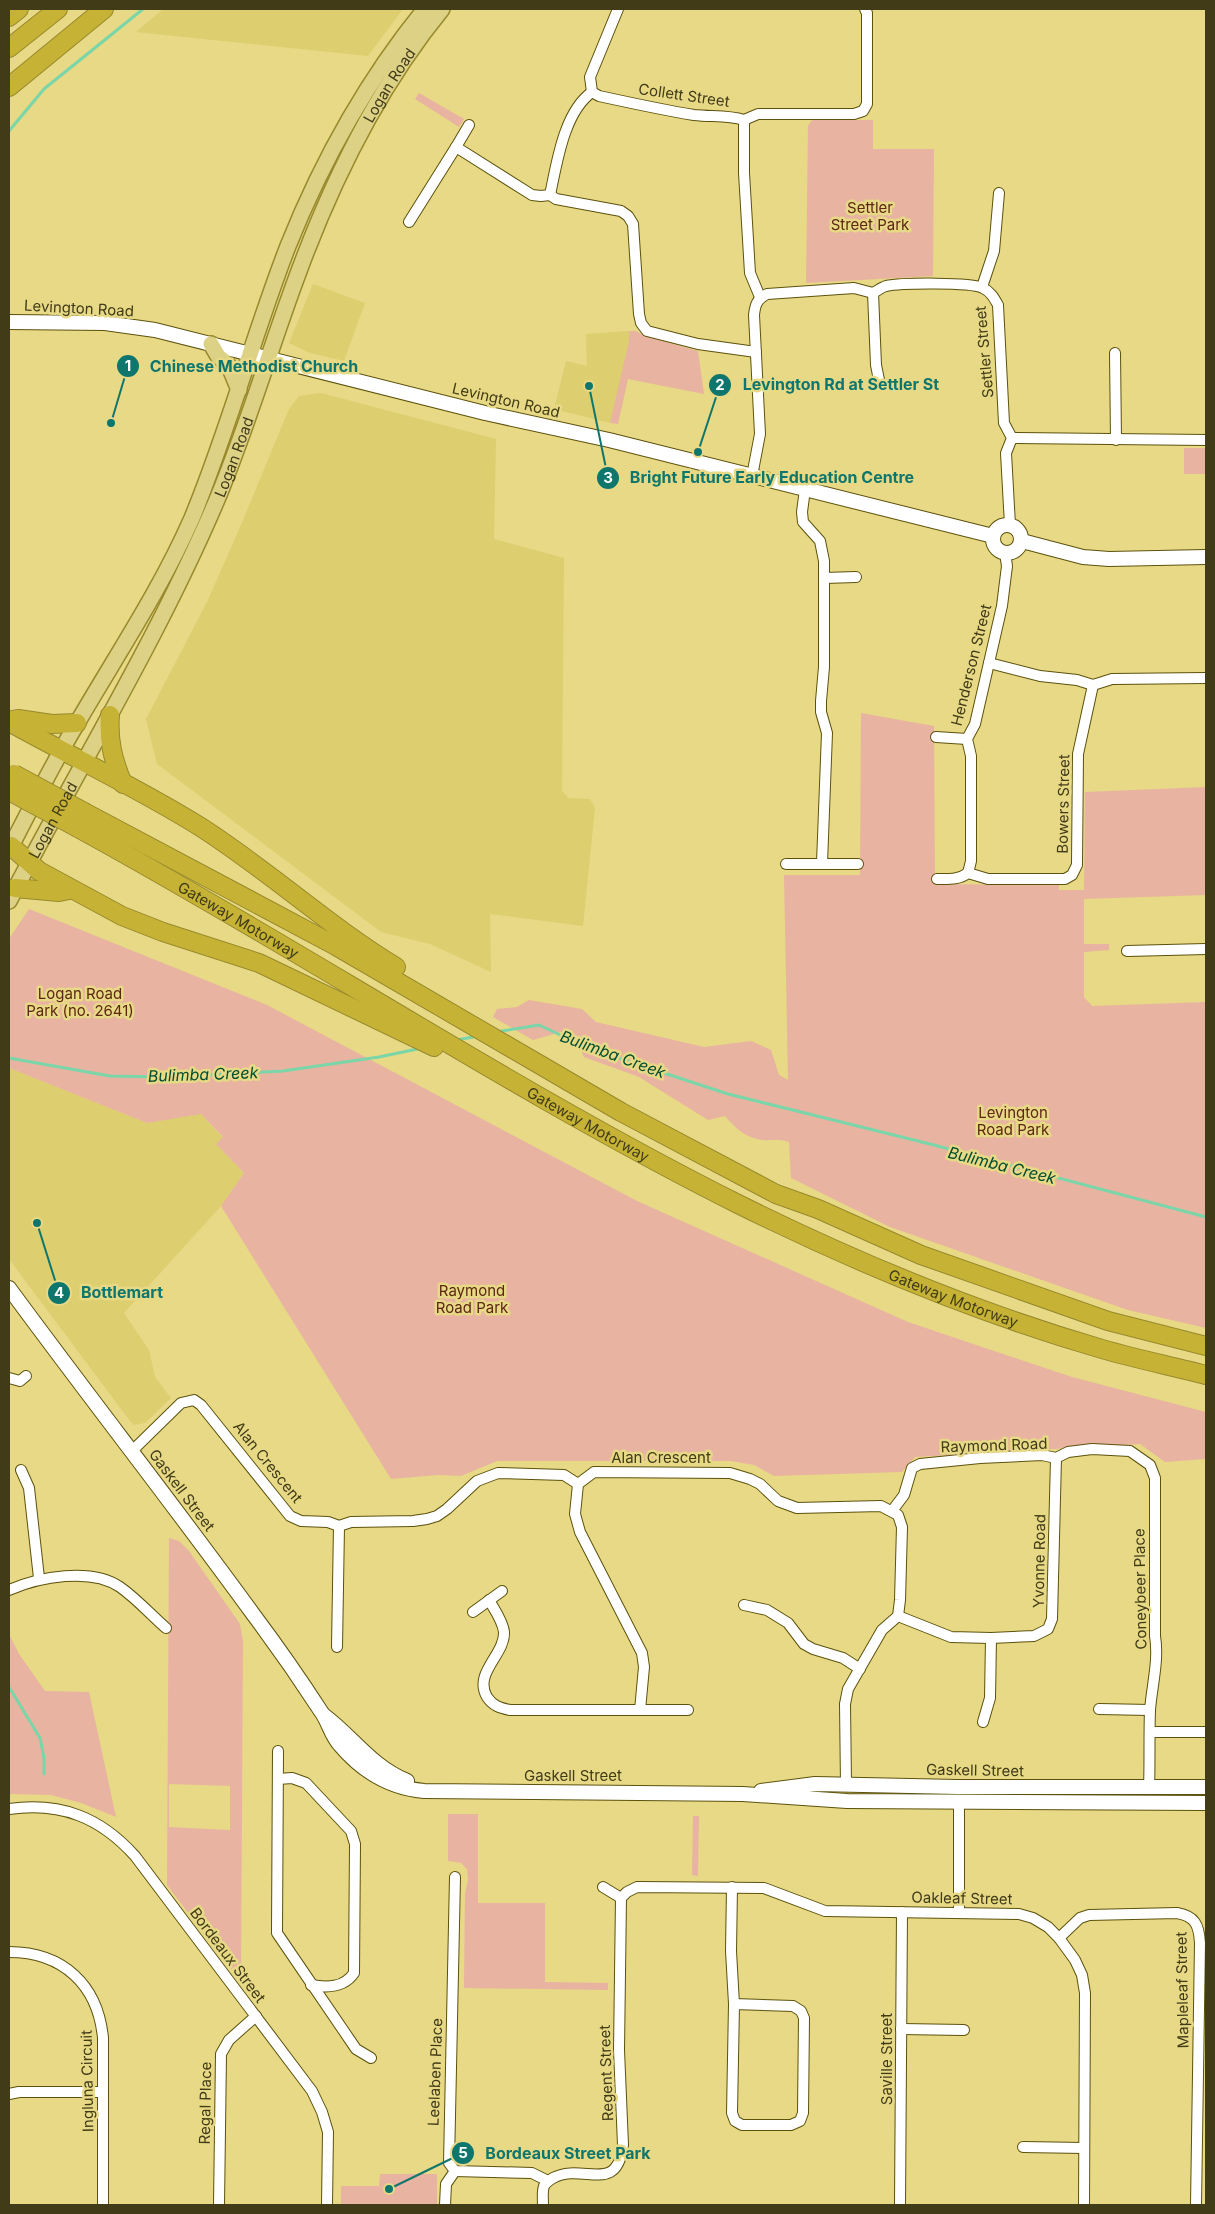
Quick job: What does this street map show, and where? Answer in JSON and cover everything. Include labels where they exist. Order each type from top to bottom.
[{"type":"highway","points":[[9,17],[18,9]]},
{"type":"highway","points":[[9,48],[58,9]]},
{"type":"highway","points":[[9,87],[104,9]]},
{"type":"highway","points":[[110,715],[110,747],[123,784]]},
{"type":"highway","points":[[9,721],[18,719],[52,724],[77,723]]},
{"type":"highway","points":[[9,721],[206,831],[371,951],[467,1016]]},
{"type":"highway","name":"Gateway Motorway","points":[[12,772],[467,1016],[516,1050],[682,1146],[776,1194],[818,1209],[940,1262],[1108,1321],[1206,1346]]},
{"type":"highway","name":"Gateway Motorway","points":[[9,791],[191,891],[426,1037],[470,1056],[594,1128],[739,1204],[895,1276],[971,1305],[1102,1349],[1206,1375]]},
{"type":"highway","points":[[10,848],[39,871],[72,890],[144,926],[259,962],[426,1037]]},
{"type":"highway","points":[[12,895],[72,890]]},
{"type":"main road","name":"Logan Road","points":[[10,848],[61,751],[138,625],[178,548],[203,490],[289,245],[326,163],[375,79],[425,9]]},
{"type":"main road","name":"Logan Road","points":[[12,895],[173,595],[204,529],[243,436],[288,299],[310,242],[357,141],[393,77],[442,9]]},
{"type":"main road","points":[[211,344],[218,356],[229,366],[239,390]]},
{"type":"street","points":[[550,195],[561,144],[582,99],[592,92],[590,77],[618,9]]},
{"type":"street","points":[[744,120],[758,114],[854,114],[863,111],[867,104],[867,13],[865,9]]},
{"type":"street","name":"Collett Street","points":[[592,92],[599,96],[697,115],[731,116],[744,120],[744,173],[750,273],[760,297]]},
{"type":"street","points":[[409,222],[469,125]]},
{"type":"street","points":[[456,147],[532,195],[550,195],[556,199],[621,211],[628,216],[633,224],[639,314],[641,323],[647,331],[698,344],[756,352]]},
{"type":"street","points":[[982,287],[994,251],[999,193]]},
{"type":"street","name":"Settler Street","points":[[760,297],[767,294],[854,288],[873,293],[886,286],[958,284],[982,287],[992,293],[998,305],[1004,423],[1012,438]]},
{"type":"street","points":[[873,293],[876,365],[879,380]]},
{"type":"street","points":[[752,476],[760,434],[754,315],[755,306],[760,297]]},
{"type":"street","name":"Levington Road","points":[[9,322],[120,324],[155,330],[485,414],[599,438],[993,536]]},
{"type":"street","points":[[1115,353],[1116,440]]},
{"type":"street","points":[[1010,525],[1006,453],[1012,438],[1206,440]]},
{"type":"street","points":[[806,489],[802,512],[803,522],[820,541],[824,561],[824,667],[821,706],[827,733],[822,864]]},
{"type":"street","points":[[1010,525],[1019,531],[1022,542],[1016,551],[1005,554],[995,547],[993,536],[1000,527],[1010,525]]},
{"type":"street","points":[[1022,542],[1083,557],[1109,559],[1206,557]]},
{"type":"street","name":"Henderson Street","points":[[968,873],[971,861],[971,756],[968,738],[975,724],[1005,588],[1005,554]]},
{"type":"street","points":[[824,578],[856,577]]},
{"type":"street","points":[[989,662],[1040,676],[1077,680],[1093,685],[1112,679],[1206,678]]},
{"type":"street","name":"Bowers Street","points":[[936,879],[954,879],[963,877],[968,873],[988,879],[1065,879],[1075,870],[1078,754],[1093,685]]},
{"type":"street","points":[[936,737],[968,738]]},
{"type":"street","points":[[786,864],[858,864]]},
{"type":"street","points":[[1127,951],[1206,949]]},
{"type":"street","name":"Gaskell Street","points":[[9,1288],[133,1450],[291,1665],[324,1716],[330,1731],[340,1746],[358,1763],[375,1775],[400,1788],[433,1791],[744,1794],[846,1801],[1206,1803]]},
{"type":"street","points":[[9,1378],[20,1381],[26,1376]]},
{"type":"street","name":"Alan Crescent","points":[[133,1450],[172,1411],[186,1400],[194,1400],[201,1405],[290,1516],[301,1521],[328,1522],[339,1526],[351,1522],[427,1519],[436,1516],[447,1508],[477,1481],[498,1473],[564,1475],[578,1484],[594,1472],[730,1473],[760,1484],[778,1500],[797,1508],[881,1506],[892,1511]]},
{"type":"street","name":"Raymond Road","points":[[892,1511],[904,1495],[912,1468],[920,1464],[980,1458],[1042,1455],[1056,1458],[1068,1452],[1092,1450],[1130,1451],[1150,1465]]},
{"type":"street","name":"Yvonne Road","points":[[898,1616],[951,1636],[991,1638],[1034,1636],[1048,1628],[1052,1619],[1056,1458]]},
{"type":"street","name":"Coneybeer Place","points":[[1150,1465],[1155,1478],[1155,1636],[1157,1657],[1154,1667],[1150,1710],[1150,1802]]},
{"type":"street","points":[[22,1470],[28,1488],[39,1578]]},
{"type":"street","points":[[578,1484],[576,1514],[580,1532],[642,1653],[644,1667],[640,1710]]},
{"type":"street","points":[[846,1801],[845,1704],[848,1689],[882,1630],[898,1616],[902,1526],[898,1515],[892,1511]]},
{"type":"street","points":[[337,1647],[339,1526]]},
{"type":"street","points":[[9,1590],[39,1578],[73,1576],[109,1582],[120,1587],[166,1628]]},
{"type":"street","points":[[473,1612],[502,1591]]},
{"type":"street","points":[[489,1600],[502,1624],[504,1633],[502,1641],[484,1675],[485,1694],[491,1703],[499,1708],[510,1710],[688,1710]]},
{"type":"street","points":[[744,1605],[767,1610],[788,1623],[804,1644],[812,1649],[843,1658],[860,1669]]},
{"type":"street","points":[[983,1722],[990,1698],[991,1638]]},
{"type":"street","points":[[1099,1709],[1150,1710]]},
{"type":"street","points":[[1150,1732],[1206,1732]]},
{"type":"street","points":[[278,1751],[277,1933],[356,2049],[371,2058]]},
{"type":"street","points":[[278,1779],[292,1778],[306,1783],[351,1831],[355,1844],[354,1973],[348,1982],[336,1986],[324,1988],[311,1985]]},
{"type":"street","name":"Gaskell Street","points":[[744,1794],[792,1786],[846,1784],[958,1787],[1206,1788]]},
{"type":"street","points":[[958,1787],[958,1913]]},
{"type":"street","name":"Bordeaux Street","points":[[9,1809],[27,1807],[66,1812],[84,1818],[103,1827],[119,1838],[135,1856],[312,2091],[322,2112],[328,2132],[327,2205]]},
{"type":"street","name":"Leelaben Place","points":[[455,1877],[448,2153],[450,2163],[455,2171]]},
{"type":"street","points":[[603,1887],[621,1898]]},
{"type":"street","name":"Oakleaf Street","points":[[621,1898],[626,1892],[637,1887],[764,1888],[825,1910],[1019,1914],[1041,1922],[1059,1938],[1076,1960],[1082,1976],[1085,1993],[1084,2205]]},
{"type":"street","points":[[732,1887],[731,1951],[734,2004],[732,2113],[735,2121],[742,2125],[791,2126],[800,2121],[803,2113],[804,2018],[801,2011],[793,2006],[734,2004]]},
{"type":"street","name":"Regent Street","points":[[548,2181],[561,2174],[607,2174],[616,2168],[621,2160],[623,2145],[619,2050],[621,1898]]},
{"type":"street","name":"Saville Street","points":[[900,2205],[902,1912]]},
{"type":"street","name":"Mapleleaf Street","points":[[1059,1938],[1080,1918],[1089,1914],[1177,1914],[1187,1915],[1194,1919],[1199,1929],[1200,1943],[1196,2205]]},
{"type":"street","name":"Ingluna Circuit","points":[[9,1952],[41,1956],[58,1963],[84,1984],[95,2002],[101,2022],[103,2205]]},
{"type":"street","name":"Regal Place","points":[[219,2205],[221,2054],[228,2040],[256,2016]]},
{"type":"street","points":[[901,2030],[964,2030]]},
{"type":"street","points":[[9,2094],[19,2092],[103,2092]]},
{"type":"street","points":[[1023,2146],[1084,2148]]},
{"type":"street","points":[[445,2205],[446,2184],[455,2171],[532,2173],[548,2181],[544,2187],[543,2205]]},
{"type":"shaded area","points":[[163,9],[403,9],[368,56],[136,32]]},
{"type":"shaded area","points":[[313,284],[365,303],[344,361],[310,353],[289,343]]},
{"type":"shaded area","points":[[629,331],[630,341],[610,423],[554,409],[566,361],[587,366],[586,334]]},
{"type":"shaded area","points":[[321,393],[496,439],[494,539],[564,558],[562,791],[568,798],[590,799],[595,808],[583,926],[490,914],[491,972],[430,944],[381,932],[157,764],[146,719],[207,602],[289,409],[299,396]]},
{"type":"shaded area","points":[[9,1068],[147,1123],[200,1113],[223,1138],[216,1144],[244,1173],[221,1206],[124,1313],[149,1350],[155,1377],[171,1398],[145,1423],[134,1425],[130,1421],[9,1259]]},
{"type":"green space","points":[[419,93],[464,119],[459,127],[415,99]]},
{"type":"green space","name":"Settler Street Park","points":[[812,120],[873,120],[873,149],[934,149],[933,276],[806,283],[808,126]]},
{"type":"green space","points":[[629,331],[636,331],[645,336],[698,351],[704,394],[628,379],[618,424],[610,423],[629,341]]},
{"type":"green space","points":[[1184,448],[1206,448],[1206,474],[1184,474]]},
{"type":"green space","name":"Levington Road Park","points":[[861,713],[934,726],[935,884],[1059,885],[1059,890],[1084,890],[1085,792],[1206,787],[1206,895],[1084,899],[1084,944],[1109,944],[1109,950],[1084,952],[1084,997],[1092,1006],[1206,1002],[1206,1328],[1128,1310],[890,1227],[791,1178],[789,1142],[761,1140],[747,1136],[725,1116],[708,1120],[639,1077],[584,1057],[575,1039],[564,1031],[533,1040],[493,1017],[497,1009],[517,1007],[529,1000],[582,1009],[596,1022],[704,1047],[751,1041],[771,1050],[779,1075],[788,1080],[784,875],[860,875]]},
{"type":"green space","name":"Raymond Road Park","points":[[29,909],[267,1005],[637,1201],[908,1322],[1072,1377],[1206,1412],[1206,1459],[1165,1462],[1140,1444],[915,1457],[902,1472],[774,1476],[754,1465],[731,1461],[497,1461],[461,1476],[438,1475],[391,1479],[221,1206],[244,1173],[216,1144],[223,1137],[201,1114],[147,1123],[9,1068],[9,939]]},
{"type":"green space","points":[[169,1538],[179,1541],[189,1551],[240,1624],[243,1641],[241,1982],[167,1885]],"holes":[[[169,1784],[230,1786],[230,1830],[169,1827]]]},
{"type":"green space","points":[[9,1634],[19,1654],[45,1691],[89,1692],[116,1817],[81,1803],[51,1795],[9,1794]]},
{"type":"green space","points":[[448,1814],[478,1814],[478,1903],[545,1903],[545,1982],[608,1983],[608,1990],[464,1988],[467,1869],[461,1863],[448,1861]]},
{"type":"green space","points":[[693,1816],[699,1816],[698,1876],[692,1875]]},
{"type":"green space","points":[[380,2174],[437,2174],[437,2205],[341,2205],[341,2186],[379,2186]]},
{"type":"waterway","points":[[9,131],[44,89],[143,9]]},
{"type":"waterway","name":"Bulimba Creek","points":[[496,1032],[539,1025],[588,1048],[728,1094],[930,1144],[1206,1217]]},
{"type":"waterway","name":"Bulimba Creek","points":[[457,1040],[478,1036]]},
{"type":"waterway","name":"Bulimba Creek","points":[[9,1058],[110,1076],[166,1077],[283,1071],[379,1057],[422,1048]]},
{"type":"waterway","points":[[9,1687],[40,1738],[44,1758],[44,1774]]},
{"type":"place","name":"Bright Future Early Education Centre","points":[[589,386]]},
{"type":"place","name":"Chinese Methodist Church","points":[[111,423]]},
{"type":"place","name":"Levington Rd at Settler St","points":[[698,452]]},
{"type":"place","name":"Bottlemart","points":[[37,1223]]},
{"type":"place","name":"Bordeaux Street Park","points":[[389,2189]]},
{"type":"park label","name":"Logan Road Park (no. 2641)","points":[[80,1002]]}]
